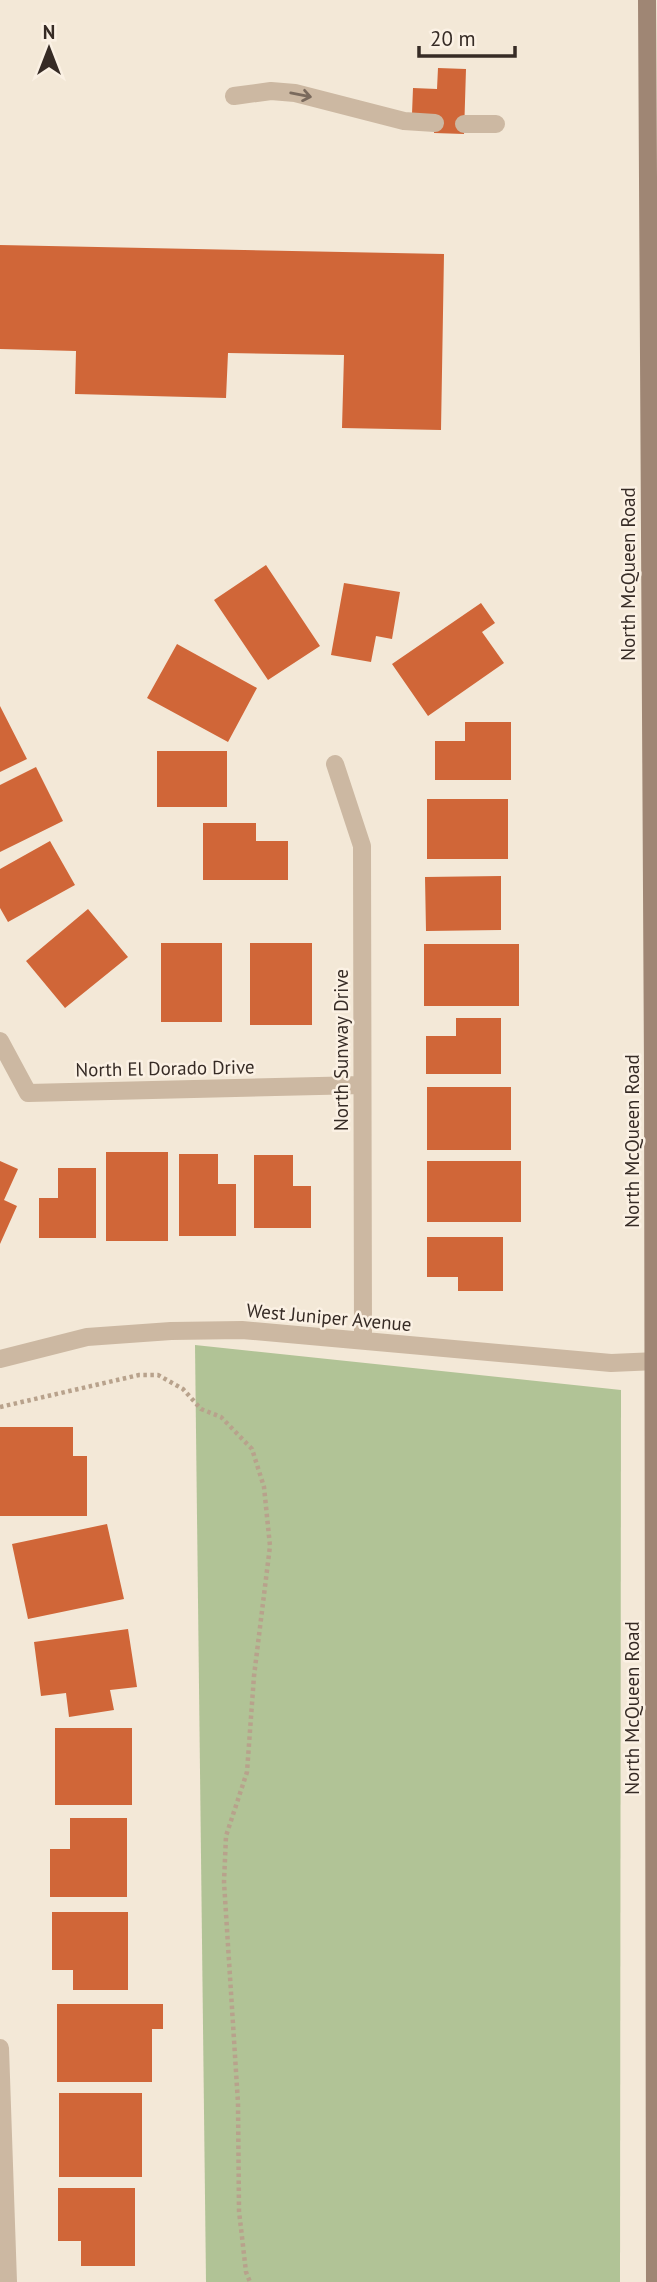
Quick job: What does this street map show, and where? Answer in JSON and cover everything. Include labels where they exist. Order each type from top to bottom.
[{"type":"main road","name":"North McQueen Road","points":[[647,0],[652,173],[655,1070],[654,2282]]},
{"type":"street","points":[[234,96],[271,91],[295,93],[404,121],[435,122]]},
{"type":"street","points":[[464,124],[496,124]]},
{"type":"street","name":"North Sunway Drive","points":[[335,764],[362,845],[363,1340]]},
{"type":"street","name":"North El Dorado Drive","points":[[0,1041],[28,1093],[362,1085]]},
{"type":"street","name":"West Juniper Avenue","points":[[0,1359],[87,1337],[171,1331],[242,1330],[598,1362],[655,1361]]},
{"type":"street","points":[[0,2048],[8,2282]]},
{"type":"path","points":[[0,1407],[139,1376],[158,1375],[183,1390],[201,1409],[221,1418],[252,1449],[264,1487],[270,1546],[254,1676],[247,1772],[226,1836],[224,1882],[238,2103],[239,2211],[246,2272],[250,2282]]},
{"type":"green space","points":[[195,1345],[621,1390],[620,2282],[206,2282]]},
{"type":"building","points":[[438,68],[466,69],[464,134],[434,133],[435,114],[412,114],[413,88],[437,89]]},
{"type":"building","points":[[0,245],[444,254],[441,430],[342,428],[344,355],[228,353],[226,398],[75,394],[76,351],[0,349]]},
{"type":"building","points":[[266,565],[320,646],[268,680],[214,600]]},
{"type":"building","points":[[344,583],[400,592],[392,639],[376,636],[371,662],[331,655]]},
{"type":"building","points":[[481,603],[495,623],[482,632],[504,663],[428,716],[392,664]]},
{"type":"building","points":[[177,644],[257,688],[228,742],[147,698]]},
{"type":"building","points":[[0,706],[27,759],[0,772]]},
{"type":"building","points":[[465,722],[511,722],[511,780],[435,780],[435,741],[465,741]]},
{"type":"building","points":[[157,751],[227,751],[227,807],[157,807]]},
{"type":"building","points":[[36,767],[63,821],[0,852],[0,785]]},
{"type":"building","points":[[427,799],[508,799],[508,859],[427,859]]},
{"type":"building","points":[[203,823],[256,823],[256,841],[288,841],[288,880],[203,880]]},
{"type":"building","points":[[50,841],[75,885],[8,922],[0,908],[0,869]]},
{"type":"building","points":[[501,876],[501,930],[426,931],[425,877]]},
{"type":"building","points":[[88,909],[128,957],[65,1008],[26,961]]},
{"type":"building","points":[[161,943],[222,943],[222,1022],[161,1022]]},
{"type":"building","points":[[250,943],[312,943],[312,1025],[250,1025]]},
{"type":"building","points":[[424,944],[519,944],[519,1006],[424,1006]]},
{"type":"building","points":[[456,1018],[501,1018],[501,1074],[426,1074],[426,1036],[456,1036]]},
{"type":"building","points":[[427,1087],[511,1087],[511,1150],[427,1150]]},
{"type":"building","points":[[106,1152],[168,1152],[168,1241],[106,1241]]},
{"type":"building","points":[[179,1154],[218,1154],[218,1184],[236,1184],[236,1236],[179,1236]]},
{"type":"building","points":[[254,1155],[293,1155],[293,1186],[311,1186],[311,1228],[254,1228]]},
{"type":"building","points":[[0,1161],[18,1169],[4,1200],[17,1206],[0,1244]]},
{"type":"building","points":[[427,1161],[521,1161],[521,1222],[427,1222]]},
{"type":"building","points":[[58,1168],[96,1168],[96,1238],[39,1238],[39,1198],[58,1198]]},
{"type":"building","points":[[427,1237],[503,1237],[503,1291],[458,1291],[458,1277],[427,1277]]},
{"type":"building","points":[[0,1427],[73,1427],[73,1456],[87,1456],[87,1516],[0,1516]]},
{"type":"building","points":[[107,1524],[124,1599],[28,1619],[12,1544]]},
{"type":"building","points":[[128,1629],[137,1687],[110,1690],[114,1710],[69,1717],[66,1693],[41,1696],[34,1642]]},
{"type":"building","points":[[55,1728],[132,1728],[132,1805],[55,1805]]},
{"type":"building","points":[[70,1818],[127,1818],[127,1897],[50,1897],[50,1849],[70,1849]]},
{"type":"building","points":[[52,1912],[128,1912],[128,1990],[73,1990],[73,1970],[52,1970]]},
{"type":"building","points":[[57,2004],[163,2004],[163,2029],[152,2029],[152,2082],[57,2082]]},
{"type":"building","points":[[59,2093],[142,2093],[142,2177],[59,2177]]},
{"type":"building","points":[[58,2188],[135,2188],[135,2266],[81,2266],[81,2241],[58,2241]]}]
